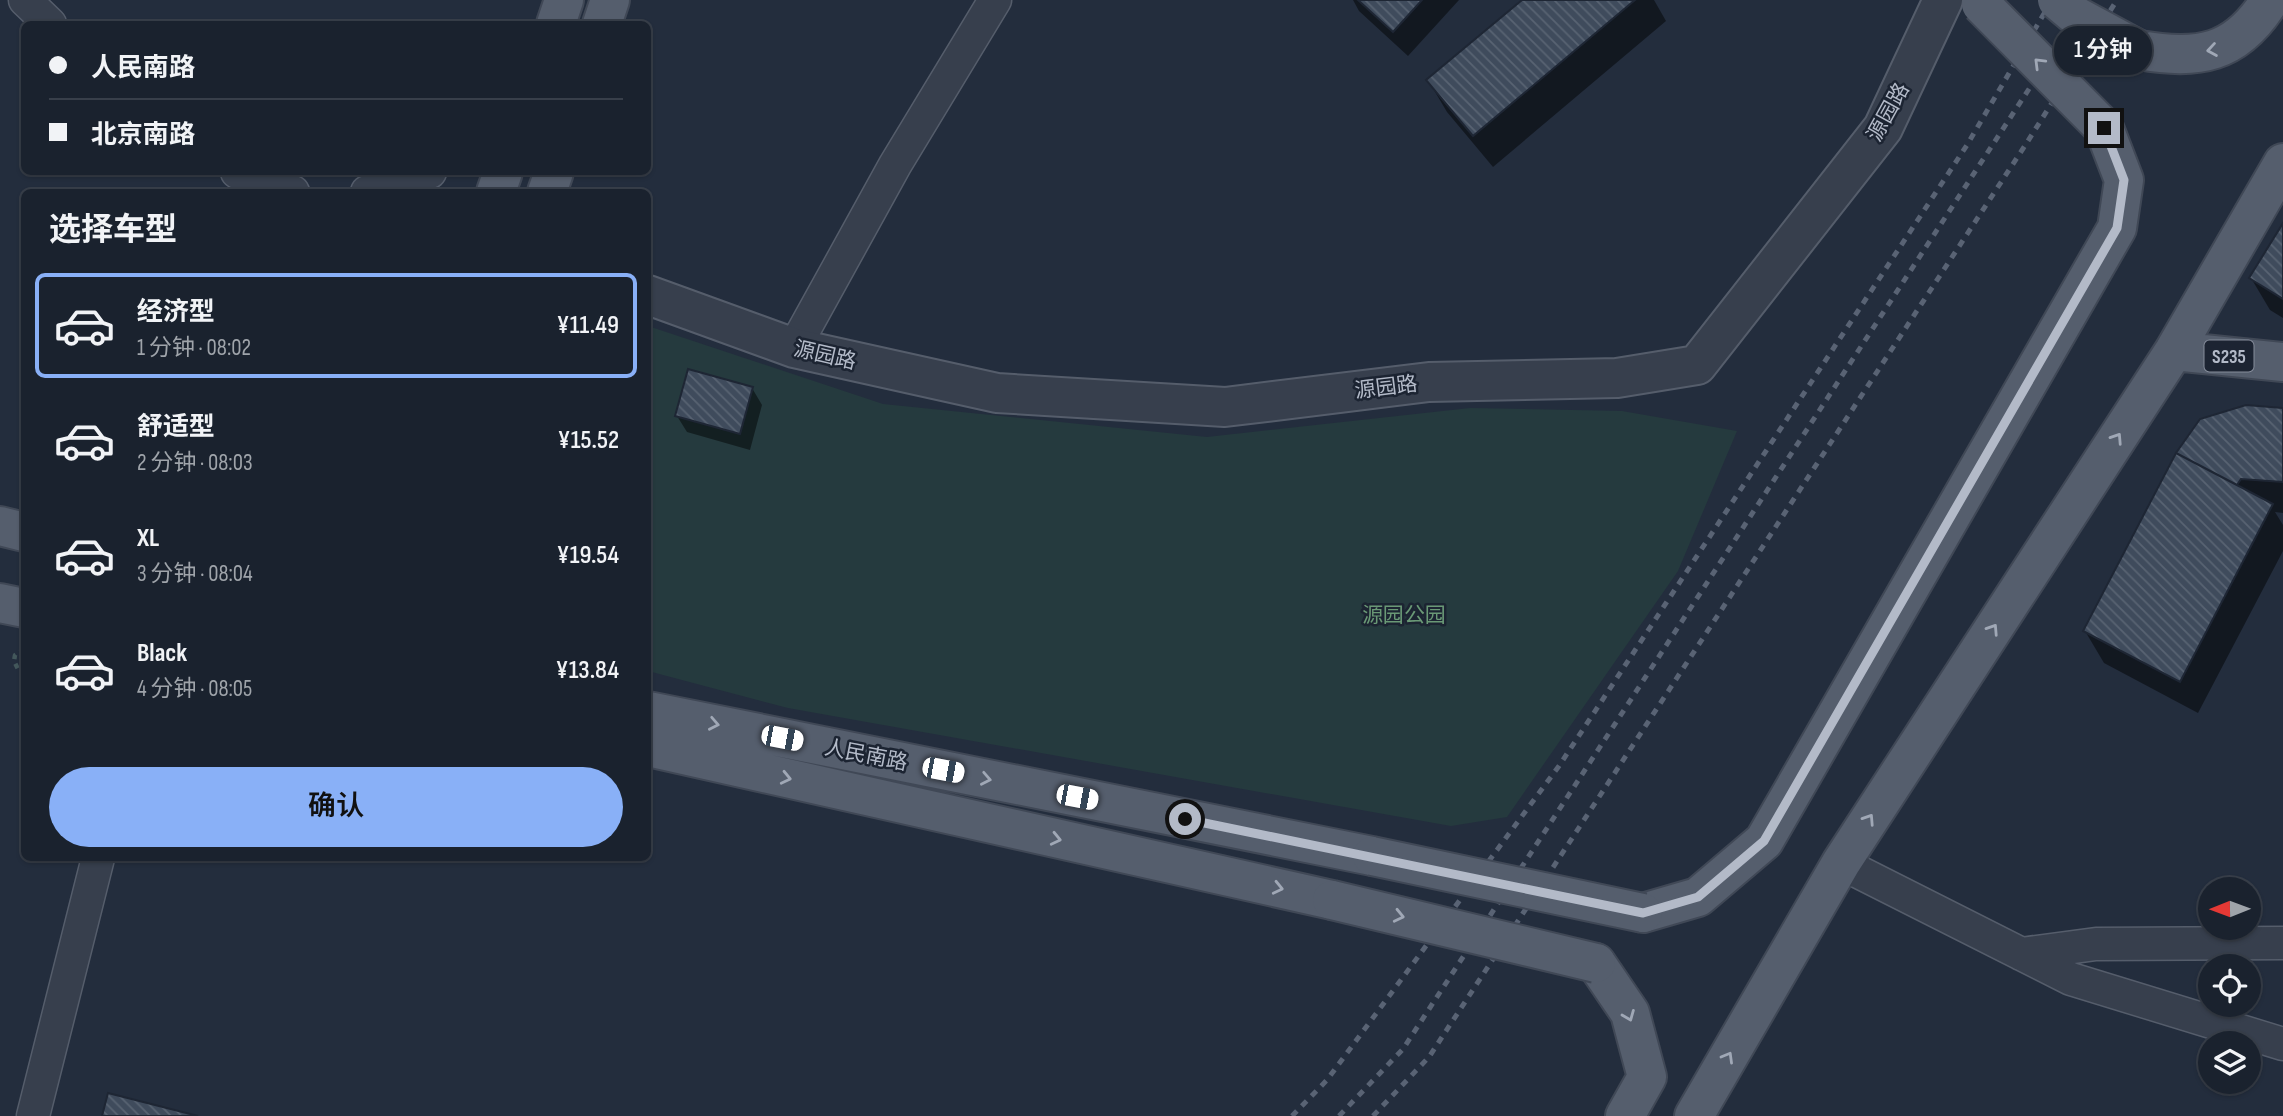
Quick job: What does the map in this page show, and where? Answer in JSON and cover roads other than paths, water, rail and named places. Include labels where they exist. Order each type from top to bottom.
[{"type":"main road","points":[[557,21],[564,0]]},
{"type":"main road","points":[[602,21],[610,0]]},
{"type":"main road","points":[[2057,0],[2076,16],[2139,50],[2176,56],[2224,48],[2270,0]]},
{"type":"main road","name":"人民南路","points":[[651,712],[1643,913],[1698,897],[1764,841],[2117,228],[2124,180],[2104,128],[1978,2]]},
{"type":"main road","points":[[1694,1116],[1841,863],[2174,351],[2283,163]]},
{"type":"main road","name":"S235","points":[[2174,351],[2283,362]]},
{"type":"main road","points":[[0,526],[21,530]]},
{"type":"main road","points":[[0,603],[21,607]]},
{"type":"main road","name":"人民南路","points":[[651,748],[1332,900],[1596,963],[1630,1013],[1647,1077],[1625,1116]]},
{"type":"street","points":[[25,0],[47,21]]},
{"type":"street","points":[[794,348],[895,165],[995,0]]},
{"type":"street","name":"源园路","points":[[651,296],[794,348],[997,393],[1225,407],[1429,382],[1617,378],[1697,365],[1883,128],[1942,0]]},
{"type":"street","points":[[242,175],[260,186],[276,189]]},
{"type":"street","points":[[377,189],[421,175]]},
{"type":"street","points":[[33,1116],[97,861]]},
{"type":"street","points":[[1841,863],[2071,979],[2283,1044]]},
{"type":"street","points":[[2021,954],[2096,944],[2283,943]]},
{"type":"railway","points":[[1292,1116],[1327,1080],[1559,766],[1967,145],[2052,0]]},
{"type":"railway","points":[[1339,1116],[1403,1049],[2087,0]]},
{"type":"railway","points":[[1373,1116],[1429,1057],[2026,144],[2117,0]]},
{"type":"park label","name":"源园公园","points":[[1404,615]]}]
